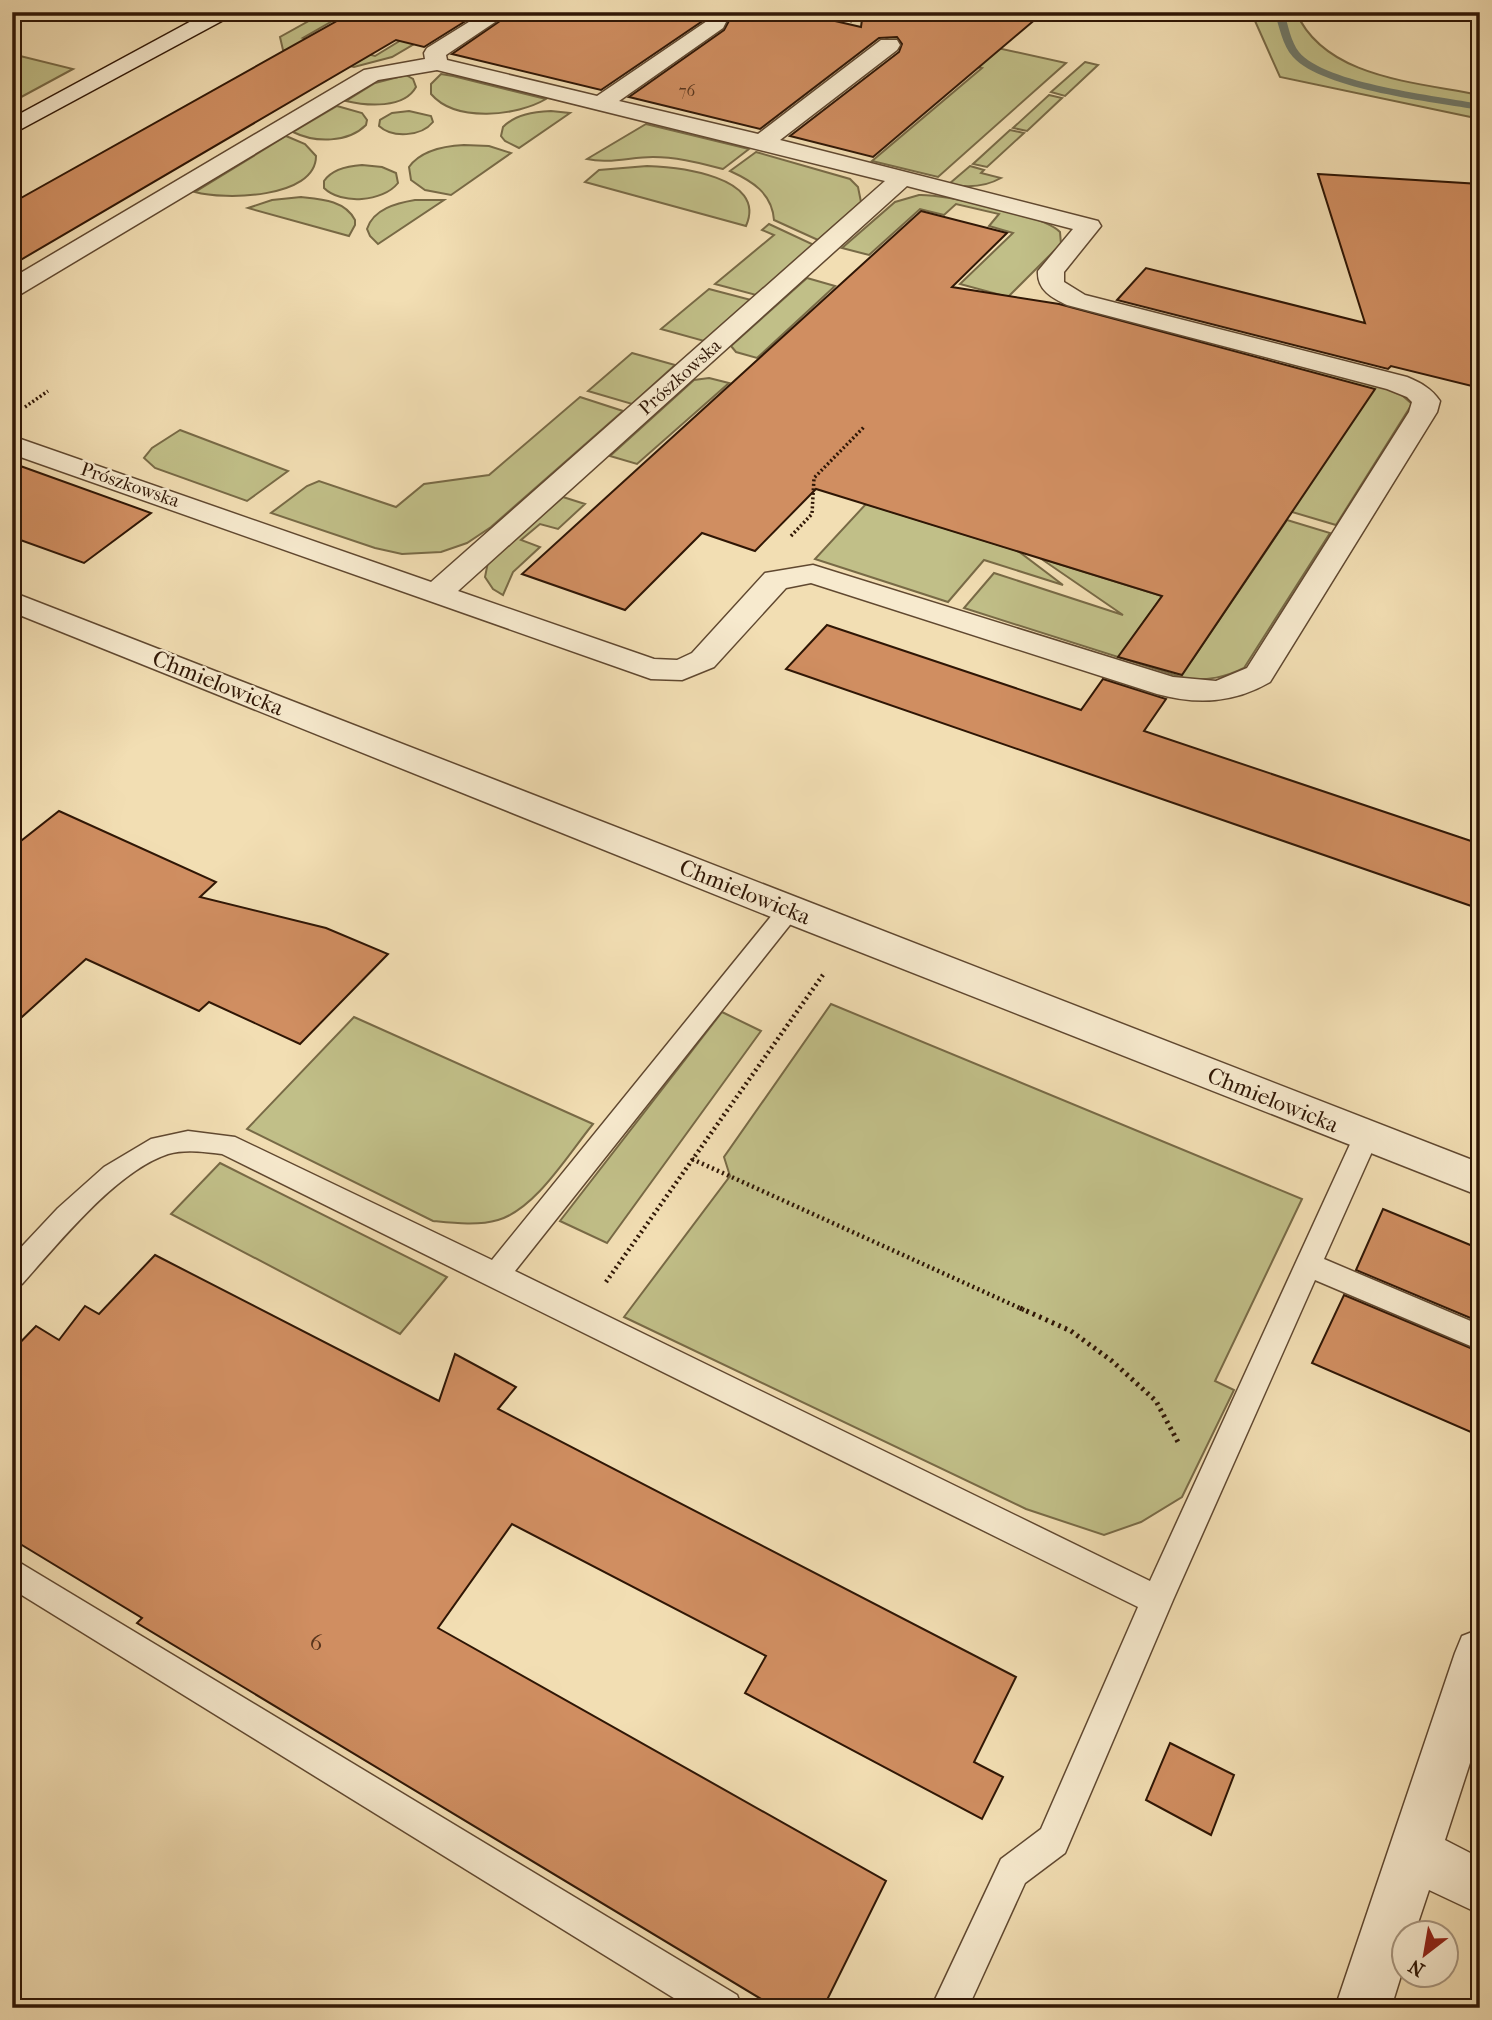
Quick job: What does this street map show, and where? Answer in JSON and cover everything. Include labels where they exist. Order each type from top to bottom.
[{"type":"street","points":[[12,127],[224,12]]},
{"type":"street","points":[[437,64],[435,53],[500,12]]},
{"type":"street","points":[[601,103],[716,24],[718,18],[714,12]]},
{"type":"street","points":[[762,142],[889,45]]},
{"type":"street","points":[[12,289],[372,75],[437,64],[762,142],[1089,226],[1051,271],[1050,279],[1056,291],[1076,300],[1397,383],[1418,391],[1426,401],[1423,412],[1259,675],[1238,689],[1201,692],[1169,687],[813,574],[776,580],[703,660],[682,670],[651,669],[436,593]]},
{"type":"street","name":"Prószkowska","points":[[12,444],[436,593],[901,179]]},
{"type":"street","name":"Chmielowicka","points":[[12,601],[789,910],[1480,1180]]},
{"type":"street","points":[[1363,2008],[1480,1653]]},
{"type":"street","points":[[1414,1853],[1480,1887]]},
{"type":"lane","points":[[496,1275],[789,910]]},
{"type":"lane","points":[[949,2008],[1013,1871],[1053,1841],[1157,1600],[1366,1136]]},
{"type":"lane","points":[[12,1276],[108,1177],[141,1154],[181,1141],[226,1144],[1157,1600]]},
{"type":"lane","points":[[1309,1265],[1480,1338]]},
{"type":"lane","points":[[12,1572],[724,2008]]},
{"type":"path","points":[[21,409],[48,391]]},
{"type":"path","points":[[785,543],[812,514],[814,478],[864,427]]},
{"type":"path","points":[[581,1317],[852,934]]},
{"type":"path","points":[[692,1159],[1071,1331],[1112,1361],[1156,1401],[1184,1452],[1202,1501]]},
{"type":"shaded area","points":[[325,12],[348,12],[303,38],[375,56],[439,17],[455,20],[392,57],[354,67],[283,50],[280,37]]},
{"type":"shaded area","points":[[1251,12],[1296,12],[1310,34],[1328,51],[1376,74],[1480,95],[1480,119],[1280,77]]},
{"type":"shaded area","points":[[901,27],[1066,63],[938,177],[872,161],[982,68],[895,48],[885,40]]},
{"type":"shaded area","points":[[12,54],[73,69],[12,102]]},
{"type":"shaded area","points":[[1085,62],[1098,65],[1065,96],[1051,92]]},
{"type":"shaded area","points":[[441,74],[546,99],[503,113],[471,113],[442,103],[431,94],[431,84]]},
{"type":"shaded area","points":[[406,75],[413,79],[416,87],[403,99],[374,105],[346,101],[375,83]]},
{"type":"shaded area","points":[[1049,95],[1062,98],[1027,131],[1013,128]]},
{"type":"shaded area","points":[[337,106],[362,113],[367,120],[366,125],[350,135],[331,139],[311,138],[293,132]]},
{"type":"shaded area","points":[[409,111],[431,116],[433,122],[421,131],[406,134],[391,133],[379,126],[380,120],[392,113]]},
{"type":"shaded area","points":[[551,111],[570,113],[519,148],[501,136],[503,127],[519,116]]},
{"type":"shaded area","points":[[646,124],[749,149],[723,169],[662,157],[603,161],[587,159]]},
{"type":"shaded area","points":[[1010,130],[1024,133],[987,167],[973,164]]},
{"type":"shaded area","points":[[286,136],[305,144],[316,156],[312,170],[301,181],[266,193],[226,196],[195,192]]},
{"type":"shaded area","points":[[464,145],[489,146],[511,153],[451,195],[425,190],[411,180],[409,167],[426,153]]},
{"type":"shaded area","points":[[756,152],[850,179],[858,187],[861,202],[818,240],[774,220],[769,202],[760,189],[730,171]]},
{"type":"shaded area","points":[[647,166],[697,172],[732,185],[744,196],[749,209],[746,226],[585,182],[599,170]]},
{"type":"shaded area","points":[[970,166],[984,170],[981,173],[1001,178],[976,186],[949,184]]},
{"type":"shaded area","points":[[345,167],[382,167],[396,173],[398,183],[382,194],[362,199],[341,197],[324,188],[324,181],[331,174]]},
{"type":"shaded area","points":[[919,195],[971,202],[1034,219],[1060,232],[1061,244],[1008,297],[960,284],[1013,233],[989,226],[999,214],[956,204],[944,215],[920,209],[869,255],[842,248],[895,202]]},
{"type":"shaded area","points":[[301,197],[339,204],[345,208],[355,220],[349,236],[248,208],[272,200]]},
{"type":"shaded area","points":[[415,200],[444,200],[378,244],[370,236],[367,229],[380,212],[393,205]]},
{"type":"shaded area","points":[[769,224],[814,245],[756,295],[715,284],[774,235],[762,230]]},
{"type":"shaded area","points":[[807,278],[835,286],[757,358],[736,352],[731,346]]},
{"type":"shaded area","points":[[709,289],[751,300],[704,341],[661,329]]},
{"type":"shaded area","points":[[632,353],[675,365],[632,404],[588,391]]},
{"type":"shaded area","points":[[1291,363],[1395,389],[1412,404],[1336,525],[1292,512],[1264,398]]},
{"type":"shaded area","points":[[709,378],[729,383],[637,464],[610,456],[694,380]]},
{"type":"shaded area","points":[[580,397],[623,411],[491,527],[467,543],[441,552],[402,554],[375,548],[271,513],[307,486],[319,481],[396,507],[424,484],[489,475]]},
{"type":"shaded area","points":[[180,430],[288,471],[247,501],[155,468],[144,458],[152,448]]},
{"type":"shaded area","points":[[563,497],[585,504],[558,529],[540,524],[521,540],[540,547],[513,572],[503,595],[493,589],[485,577],[488,562]]},
{"type":"shaded area","points":[[866,504],[1018,551],[1063,585],[984,560],[948,602],[815,559]]},
{"type":"shaded area","points":[[1287,520],[1330,533],[1244,668],[1223,676],[1187,679],[964,608],[994,573],[1123,615],[1040,558],[1162,596],[1131,640],[1192,660]]},
{"type":"shaded area","points":[[831,1004],[1302,1199],[1215,1381],[1234,1390],[1182,1497],[1141,1522],[1104,1535],[1026,1509],[624,1317],[730,1176],[724,1157]]},
{"type":"shaded area","points":[[722,1012],[761,1031],[607,1243],[560,1221]]},
{"type":"shaded area","points":[[354,1017],[593,1124],[551,1179],[526,1204],[498,1220],[474,1223],[433,1221],[247,1129]]},
{"type":"shaded area","points":[[220,1163],[447,1277],[400,1334],[171,1214]]},
{"type":"building","points":[[353,12],[480,12],[424,47],[396,40],[12,265],[12,203]]},
{"type":"building","points":[[513,12],[702,12],[704,20],[601,90],[452,54]]},
{"type":"building","points":[[727,12],[796,12],[861,27],[863,12],[1044,12],[873,157],[790,136],[899,52],[902,44],[897,37],[879,38],[760,129],[629,97],[724,30],[730,19]]},
{"type":"building","points":[[1318,174],[1480,184],[1480,388],[1391,366],[1388,369],[1117,300],[1146,268],[1365,323]]},
{"type":"building","points":[[921,211],[1007,233],[952,287],[1059,304],[1375,389],[1182,675],[1118,657],[1162,596],[816,489],[755,551],[702,533],[625,610],[522,574]]},
{"type":"building","points":[[12,463],[151,513],[84,563],[12,537]]},
{"type":"building","points":[[827,625],[1081,710],[1103,679],[1166,699],[1144,731],[1480,844],[1480,909],[786,669]]},
{"type":"building","points":[[59,811],[216,882],[200,897],[326,928],[388,954],[300,1044],[209,1002],[199,1011],[86,959],[12,1026],[12,848]]},
{"type":"building","points":[[1383,1209],[1480,1249],[1480,1322],[1356,1270]]},
{"type":"building","points":[[155,1255],[439,1401],[455,1354],[516,1387],[498,1409],[1016,1677],[974,1762],[1003,1777],[982,1819],[745,1693],[766,1656],[512,1524],[438,1628],[886,1881],[823,2008],[776,2008],[137,1623],[142,1618],[12,1539],[12,1351],[36,1326],[59,1340],[85,1306],[99,1314]]},
{"type":"building","points":[[1344,1295],[1480,1352],[1480,1436],[1312,1363]]},
{"type":"building","points":[[1170,1743],[1234,1775],[1211,1835],[1146,1800]]},
{"type":"waterway","points":[[1279,12],[1295,53],[1311,67],[1356,83],[1480,107]]}]
